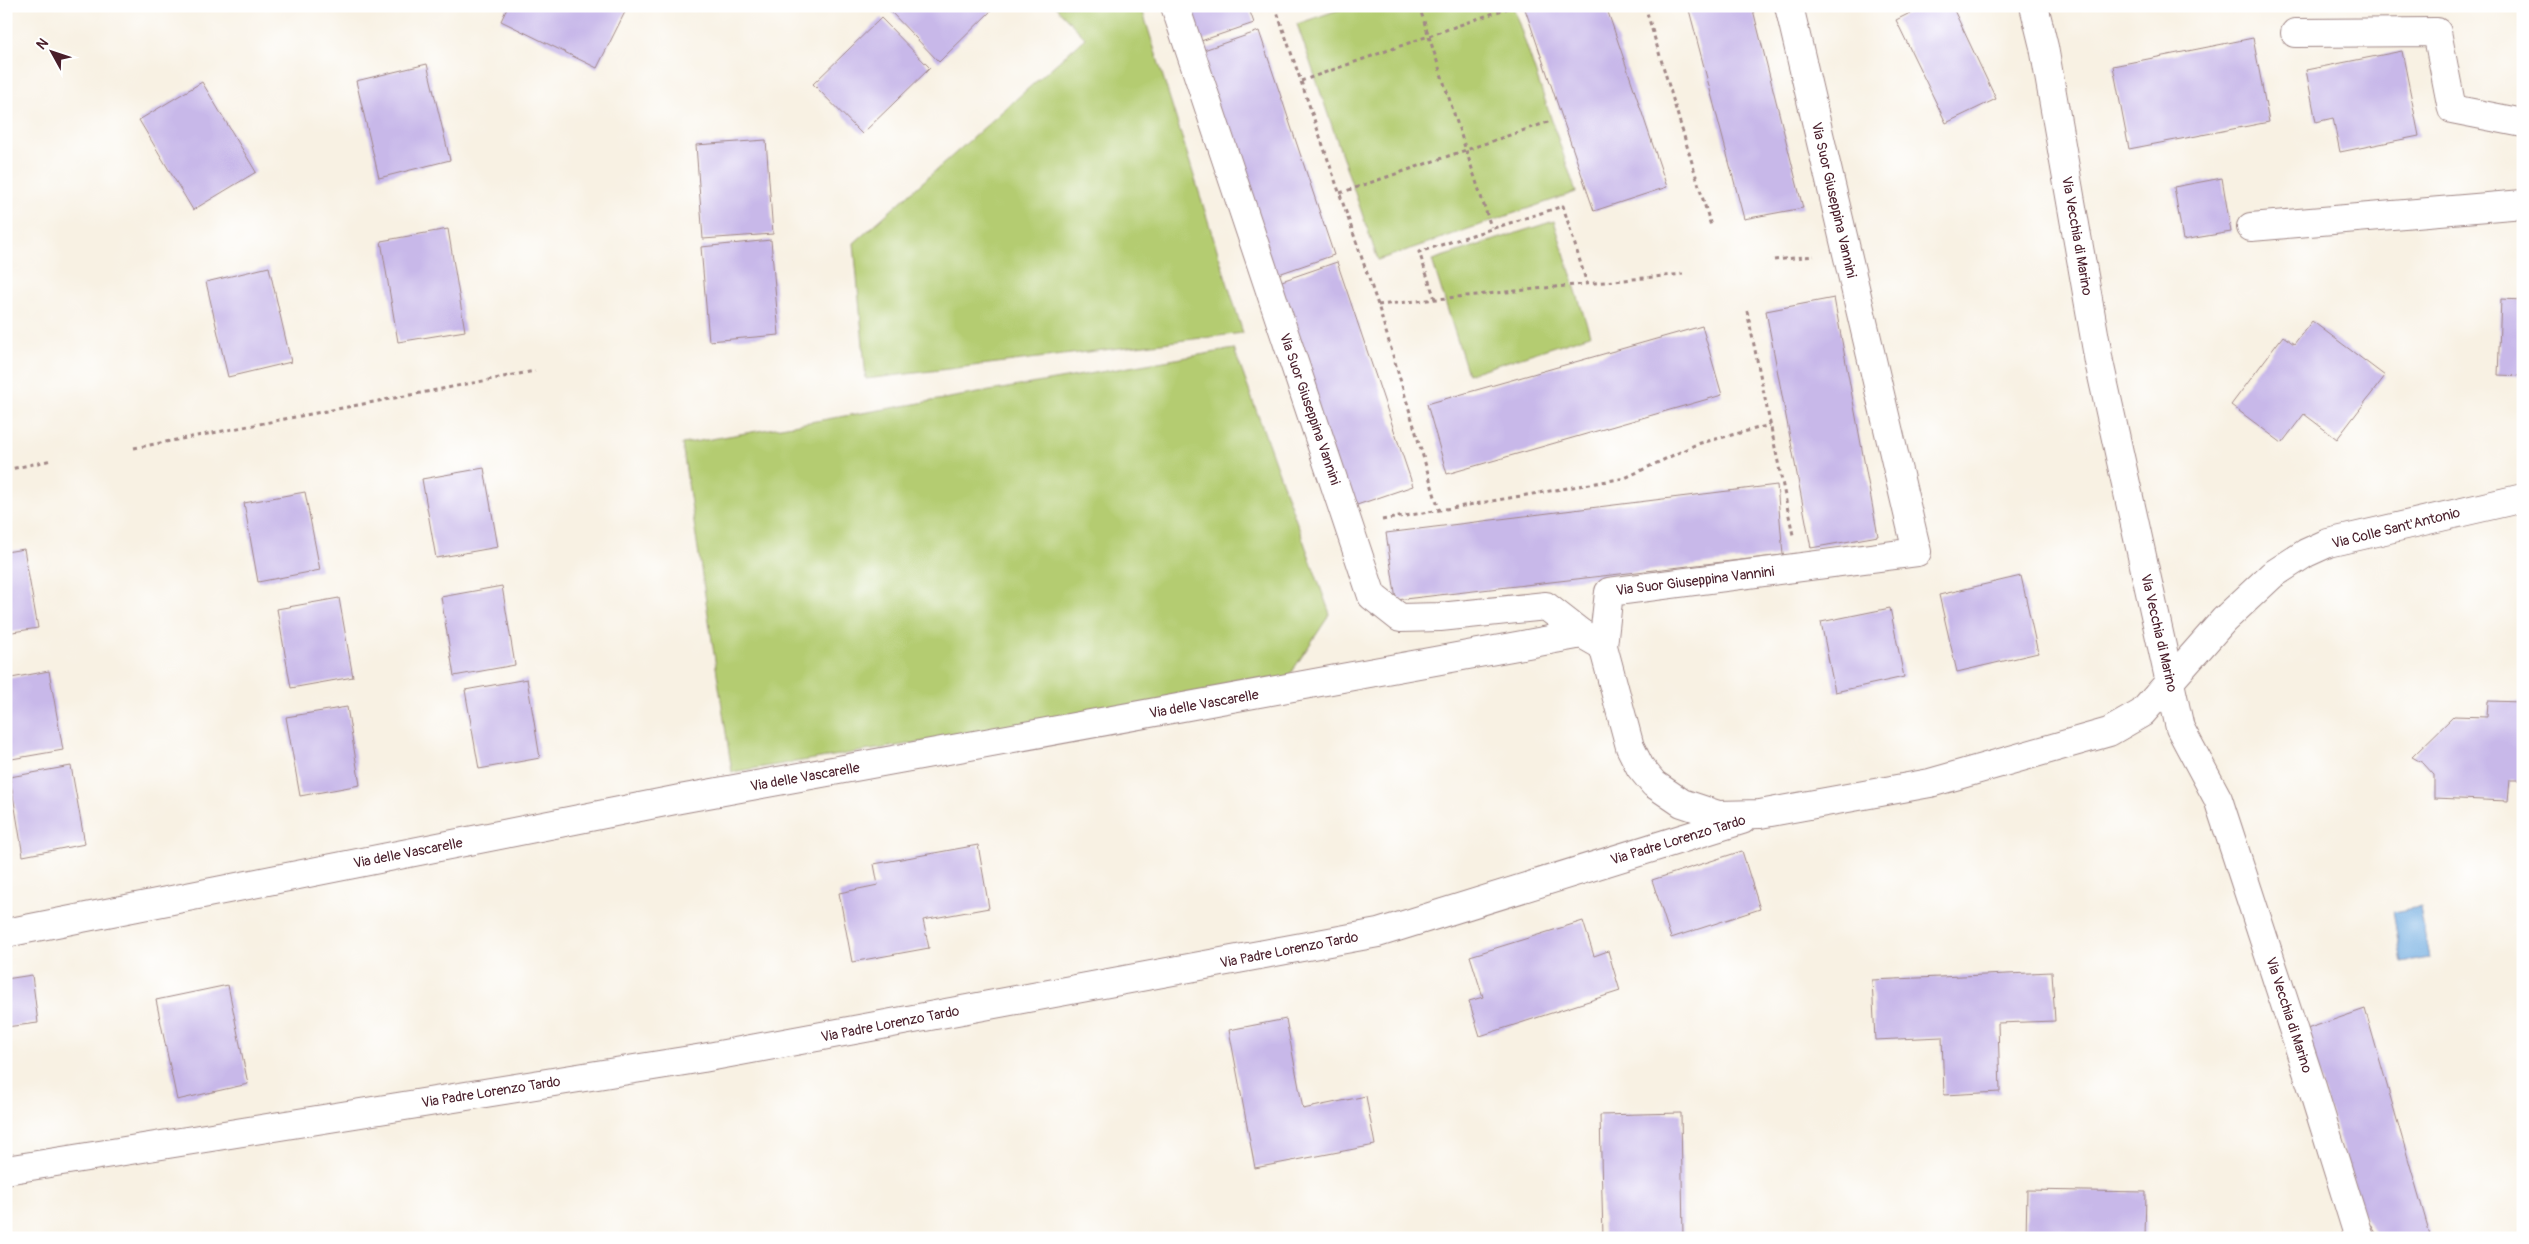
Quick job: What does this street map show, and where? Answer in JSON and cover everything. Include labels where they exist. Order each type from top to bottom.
[{"type":"street","name":"Via Suor Giuseppina Vannini","points":[[1175,6],[1372,596],[1400,618],[1440,617],[1546,606],[1593,640],[1630,747],[1640,767],[1654,784],[1682,803],[1718,815],[1760,814],[1930,784],[2109,732],[2142,713],[2171,682]]},
{"type":"street","name":"Via Suor Giuseppina Vannini","points":[[1593,640],[1610,592],[1917,552],[1789,6]]},
{"type":"street","name":"Via Vecchia di Marino","points":[[2034,6],[2044,47],[2099,362],[2180,728],[2221,809],[2312,1086],[2359,1238]]},
{"type":"street","points":[[2295,33],[2437,32],[2452,108],[2523,123]]},
{"type":"street","points":[[2251,227],[2523,204]]},
{"type":"street","name":"Via Colle Sant'Antonio","points":[[2171,682],[2238,604],[2284,566],[2306,553],[2328,543],[2523,498]]},
{"type":"street","name":"Via delle Vascarelle","points":[[6,932],[680,799],[1593,640]]},
{"type":"street","name":"Via Padre Lorenzo Tardo","points":[[6,1170],[703,1058],[1378,933],[1760,814]]},
{"type":"path","points":[[1275,6],[1378,304],[1439,510]]},
{"type":"path","points":[[1419,6],[1492,227]]},
{"type":"path","points":[[1645,6],[1711,226]]},
{"type":"path","points":[[1301,81],[1511,8]]},
{"type":"path","points":[[1340,193],[1466,148],[1551,121]]},
{"type":"path","points":[[1435,299],[1419,252],[1492,227],[1563,206],[1587,284]]},
{"type":"path","points":[[1774,260],[1822,255]]},
{"type":"path","points":[[1378,304],[1683,274]]},
{"type":"path","points":[[1747,311],[1799,567]]},
{"type":"path","points":[[134,448],[535,372]]},
{"type":"path","points":[[1349,526],[1624,478],[1697,444],[1770,425]]},
{"type":"path","points":[[6,470],[52,460]]},
{"type":"green space","points":[[1055,6],[1141,6],[1243,333],[866,379],[854,243],[1085,38]]},
{"type":"green space","points":[[1350,6],[1513,6],[1576,192],[1378,260],[1297,24]]},
{"type":"green space","points":[[1554,221],[1590,335],[1468,374],[1432,260]]},
{"type":"green space","points":[[1234,349],[1330,614],[1283,685],[732,772],[682,444]]},
{"type":"water","points":[[2420,907],[2429,958],[2402,963],[2393,912]]},
{"type":"building","points":[[508,6],[628,6],[597,68],[501,21]]},
{"type":"building","points":[[896,6],[996,6],[939,62],[890,11]]},
{"type":"building","points":[[1180,6],[1248,6],[1254,23],[1192,44]]},
{"type":"building","points":[[1524,6],[1606,6],[1667,187],[1594,211]]},
{"type":"building","points":[[1688,6],[1752,6],[1803,208],[1744,219]]},
{"type":"building","points":[[1924,6],[1952,6],[1996,99],[1946,123],[1896,20]]},
{"type":"building","points":[[881,18],[930,68],[862,134],[813,84]]},
{"type":"building","points":[[1259,31],[1334,255],[1270,277],[1195,53]]},
{"type":"building","points":[[2253,38],[2269,122],[2129,149],[2113,66]]},
{"type":"building","points":[[2402,51],[2419,136],[2340,152],[2333,118],[2316,122],[2306,70]]},
{"type":"building","points":[[427,64],[450,160],[379,178],[356,81]]},
{"type":"building","points":[[202,82],[256,172],[193,210],[139,120]]},
{"type":"building","points":[[766,140],[773,234],[703,239],[696,145]]},
{"type":"building","points":[[2222,178],[2231,232],[2183,240],[2174,187]]},
{"type":"building","points":[[448,229],[465,331],[398,342],[381,241]]},
{"type":"building","points":[[771,240],[779,335],[709,341],[701,247]]},
{"type":"building","points":[[1337,262],[1413,486],[1348,508],[1273,284]]},
{"type":"building","points":[[269,267],[291,362],[228,377],[206,282]]},
{"type":"building","points":[[1834,298],[1878,536],[1811,548],[1766,311]]},
{"type":"building","points":[[2501,299],[2523,300],[2523,376],[2498,375]]},
{"type":"building","points":[[2312,321],[2385,376],[2337,439],[2304,414],[2282,443],[2231,405],[2283,336],[2294,344]]},
{"type":"building","points":[[1702,326],[1722,395],[1447,474],[1427,404]]},
{"type":"building","points":[[484,468],[498,547],[436,558],[422,479]]},
{"type":"building","points":[[1777,485],[1783,555],[1396,600],[1386,533]]},
{"type":"building","points":[[305,492],[320,570],[258,582],[244,503]]},
{"type":"building","points":[[24,549],[38,628],[6,633],[6,552]]},
{"type":"building","points":[[2021,576],[2038,653],[1957,672],[1939,595]]},
{"type":"building","points":[[502,586],[515,665],[454,676],[441,597]]},
{"type":"building","points":[[339,598],[353,677],[291,688],[277,609]]},
{"type":"building","points":[[1890,608],[1904,677],[1835,692],[1821,622]]},
{"type":"building","points":[[49,671],[63,750],[6,760],[6,679]]},
{"type":"building","points":[[527,679],[540,758],[479,769],[465,690]]},
{"type":"building","points":[[2488,701],[2523,702],[2523,780],[2510,780],[2508,801],[2434,798],[2434,775],[2423,763],[2412,757],[2454,716],[2487,717]]},
{"type":"building","points":[[347,707],[360,785],[300,796],[286,717]]},
{"type":"building","points":[[71,766],[85,844],[23,856],[10,777]]},
{"type":"building","points":[[978,845],[989,908],[923,920],[929,948],[852,962],[839,893],[878,885],[874,864]]},
{"type":"building","points":[[1742,851],[1760,909],[1671,938],[1652,880]]},
{"type":"building","points":[[1583,921],[1594,956],[1608,951],[1620,991],[1480,1036],[1469,1001],[1483,997],[1470,956]]},
{"type":"building","points":[[2052,972],[2055,1021],[1998,1023],[2000,1092],[1944,1095],[1942,1037],[1875,1040],[1872,980]]},
{"type":"building","points":[[32,975],[38,1023],[6,1027],[6,979]]},
{"type":"building","points":[[228,985],[248,1084],[177,1100],[156,1000]]},
{"type":"building","points":[[2365,1009],[2431,1238],[2378,1238],[2364,1215],[2304,1030]]},
{"type":"building","points":[[1286,1019],[1303,1109],[1366,1096],[1375,1145],[1255,1168],[1229,1030]]},
{"type":"building","points":[[1681,1113],[1683,1238],[1603,1238],[1600,1115]]},
{"type":"building","points":[[2027,1190],[2146,1192],[2145,1238],[2026,1238]]}]
